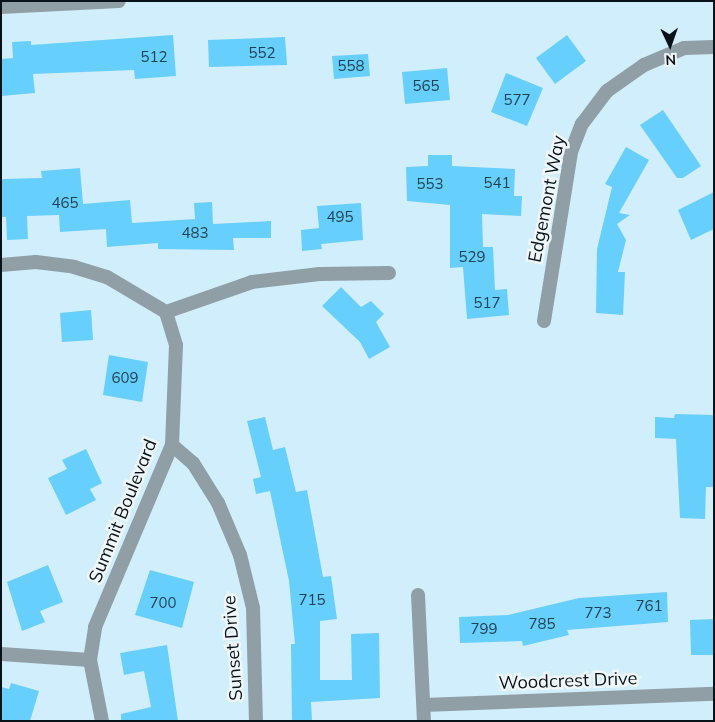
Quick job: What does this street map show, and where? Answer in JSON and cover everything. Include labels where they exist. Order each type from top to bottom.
[{"type":"street","points":[[1,7],[119,1]]},
{"type":"street","name":"Edgemont Way","points":[[544,321],[571,152],[582,124],[607,92],[644,65],[684,48],[714,47]]},
{"type":"street","points":[[1,265],[36,262],[74,267],[107,277],[166,312],[252,282],[320,274],[389,273]]},
{"type":"street","name":"Summit Boulevard","points":[[102,721],[90,660],[95,627],[172,445],[176,345],[166,312]]},
{"type":"street","name":"Sunset Drive","points":[[172,445],[193,463],[203,479],[240,555],[253,608],[256,721]]},
{"type":"street","points":[[418,595],[424,721]]},
{"type":"street","points":[[1,654],[90,660]]},
{"type":"street","name":"Woodcrest Drive","points":[[424,705],[714,694]]},
{"type":"building","points":[[173,35],[176,76],[135,79],[134,70],[33,74],[35,93],[1,96],[1,59],[13,58],[12,42],[31,41],[31,45]]},
{"type":"building","points":[[567,35],[586,61],[555,84],[536,58]]},
{"type":"building","points":[[285,37],[287,65],[209,67],[208,40]]},
{"type":"building","points":[[368,54],[370,76],[334,79],[332,56]]},
{"type":"building","points":[[447,68],[450,100],[405,104],[402,72]]},
{"type":"building","points":[[506,73],[543,88],[527,126],[491,112]]},
{"type":"building","points":[[663,110],[701,166],[683,178],[677,178],[640,125]]},
{"type":"building","points":[[626,147],[649,160],[619,213],[630,215],[617,224],[626,240],[618,272],[625,272],[623,315],[596,313],[597,249],[612,187],[605,184]]},
{"type":"building","points":[[428,155],[452,155],[452,166],[515,169],[514,196],[522,196],[521,216],[482,214],[483,247],[493,247],[495,290],[507,289],[509,315],[467,319],[463,267],[450,268],[450,205],[407,201],[406,167],[428,166]]},
{"type":"building","points":[[80,168],[83,204],[130,200],[132,223],[195,219],[194,203],[212,202],[213,224],[271,221],[271,238],[233,238],[234,250],[158,249],[158,243],[107,247],[106,229],[60,232],[59,215],[27,216],[28,239],[7,240],[6,217],[1,217],[1,179],[42,178],[41,171]]},
{"type":"building","points":[[714,192],[714,229],[691,240],[678,210]]},
{"type":"building","points":[[361,203],[363,240],[321,244],[322,249],[302,251],[301,230],[319,228],[317,206]]},
{"type":"building","points":[[341,287],[361,307],[371,301],[384,314],[376,322],[390,347],[369,359],[360,342],[322,306]]},
{"type":"building","points":[[91,310],[93,340],[62,342],[60,313]]},
{"type":"building","points":[[109,355],[148,362],[142,402],[103,395]]},
{"type":"building","points":[[675,414],[714,415],[714,487],[706,487],[705,519],[680,518],[676,439],[655,438],[655,417],[674,418]]},
{"type":"building","points":[[265,417],[273,450],[285,447],[296,492],[307,490],[323,577],[331,576],[337,619],[320,621],[320,680],[352,680],[351,634],[379,633],[380,698],[311,702],[312,721],[292,721],[291,644],[295,644],[289,581],[270,491],[256,494],[253,479],[261,477],[247,421]]},
{"type":"building","points":[[86,449],[102,483],[90,489],[96,500],[66,515],[48,478],[67,469],[62,460]]},
{"type":"building","points":[[48,565],[63,602],[40,611],[45,622],[22,631],[7,582]]},
{"type":"building","points":[[150,570],[194,582],[182,628],[135,615]]},
{"type":"building","points":[[667,592],[668,622],[567,630],[569,635],[523,646],[522,641],[460,643],[459,617],[508,615],[579,598]]},
{"type":"building","points":[[714,619],[714,655],[691,655],[690,620]]},
{"type":"building","points":[[167,645],[178,721],[121,721],[121,714],[151,707],[144,671],[124,675],[120,653]]},
{"type":"building","points":[[11,683],[39,691],[30,721],[1,721],[1,687],[9,689]]}]
